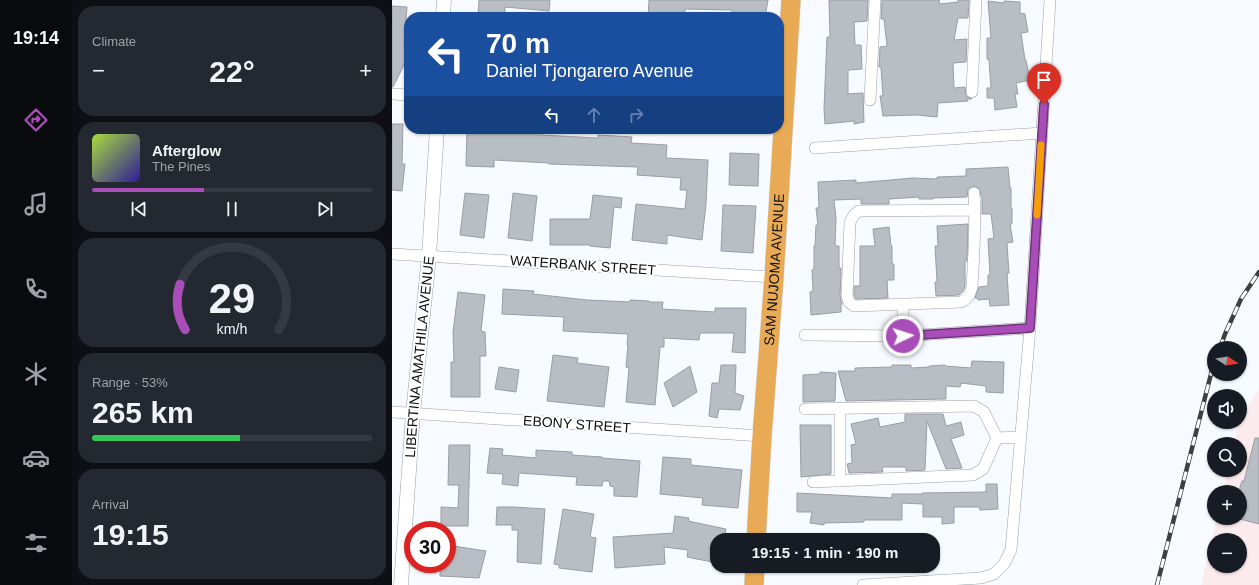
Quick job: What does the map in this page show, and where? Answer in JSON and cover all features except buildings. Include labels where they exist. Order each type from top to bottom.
[{"type":"highway","name":"SAM NUJOMA AVENUE","points":[[784,90],[791,0]]},
{"type":"highway","name":"SAM NUJOMA AVENUE","points":[[756,533],[774,277],[781,134]]},
{"type":"highway","points":[[754,585],[755,573]]},
{"type":"street","points":[[443,12],[444,0]]},
{"type":"street","points":[[870,100],[875,0]]},
{"type":"street","points":[[972,92],[976,0]]},
{"type":"street","points":[[863,585],[981,578],[994,574],[1004,564],[1011,550],[1030,328],[1050,0]]},
{"type":"street","points":[[392,94],[404,94]]},
{"type":"street","points":[[815,148],[1042,133]]},
{"type":"street","name":"LIBERTINA AMATHILA AVENUE","points":[[401,585],[413,413],[429,256],[437,134]]},
{"type":"street","points":[[974,192],[976,224],[972,287],[966,300],[961,302],[854,306],[849,302],[847,296],[850,222],[854,215],[860,211],[975,210]]},
{"type":"street","name":"WATERBANK STREET","points":[[392,254],[774,277]]},
{"type":"street","points":[[903,304],[903,336]]},
{"type":"street","points":[[805,335],[903,336],[1030,328]]},
{"type":"street","points":[[805,409],[974,406],[984,412],[997,438]]},
{"type":"street","points":[[840,408],[840,481]]},
{"type":"street","name":"EBONY STREET","points":[[392,412],[762,436]]},
{"type":"street","points":[[997,438],[1021,437]]},
{"type":"street","points":[[813,482],[973,475],[983,469],[997,438]]},
{"type":"shaded area","points":[[1259,389],[1259,585],[1201,585],[1207,560],[1207,573],[1247,573],[1247,533],[1213,533],[1215,525],[1247,525],[1247,485],[1225,485],[1226,477],[1247,477],[1247,437],[1236,437],[1238,429],[1247,429],[1247,408]]},
{"type":"railway","points":[[1222,341],[1241,299],[1259,272]]},
{"type":"railway","points":[[1157,585],[1209,381]]},
{"type":"slow traffic","points":[[1037,215],[1041,145]]},
{"type":"route","points":[[903,336],[1030,328],[1044,104]]}]
